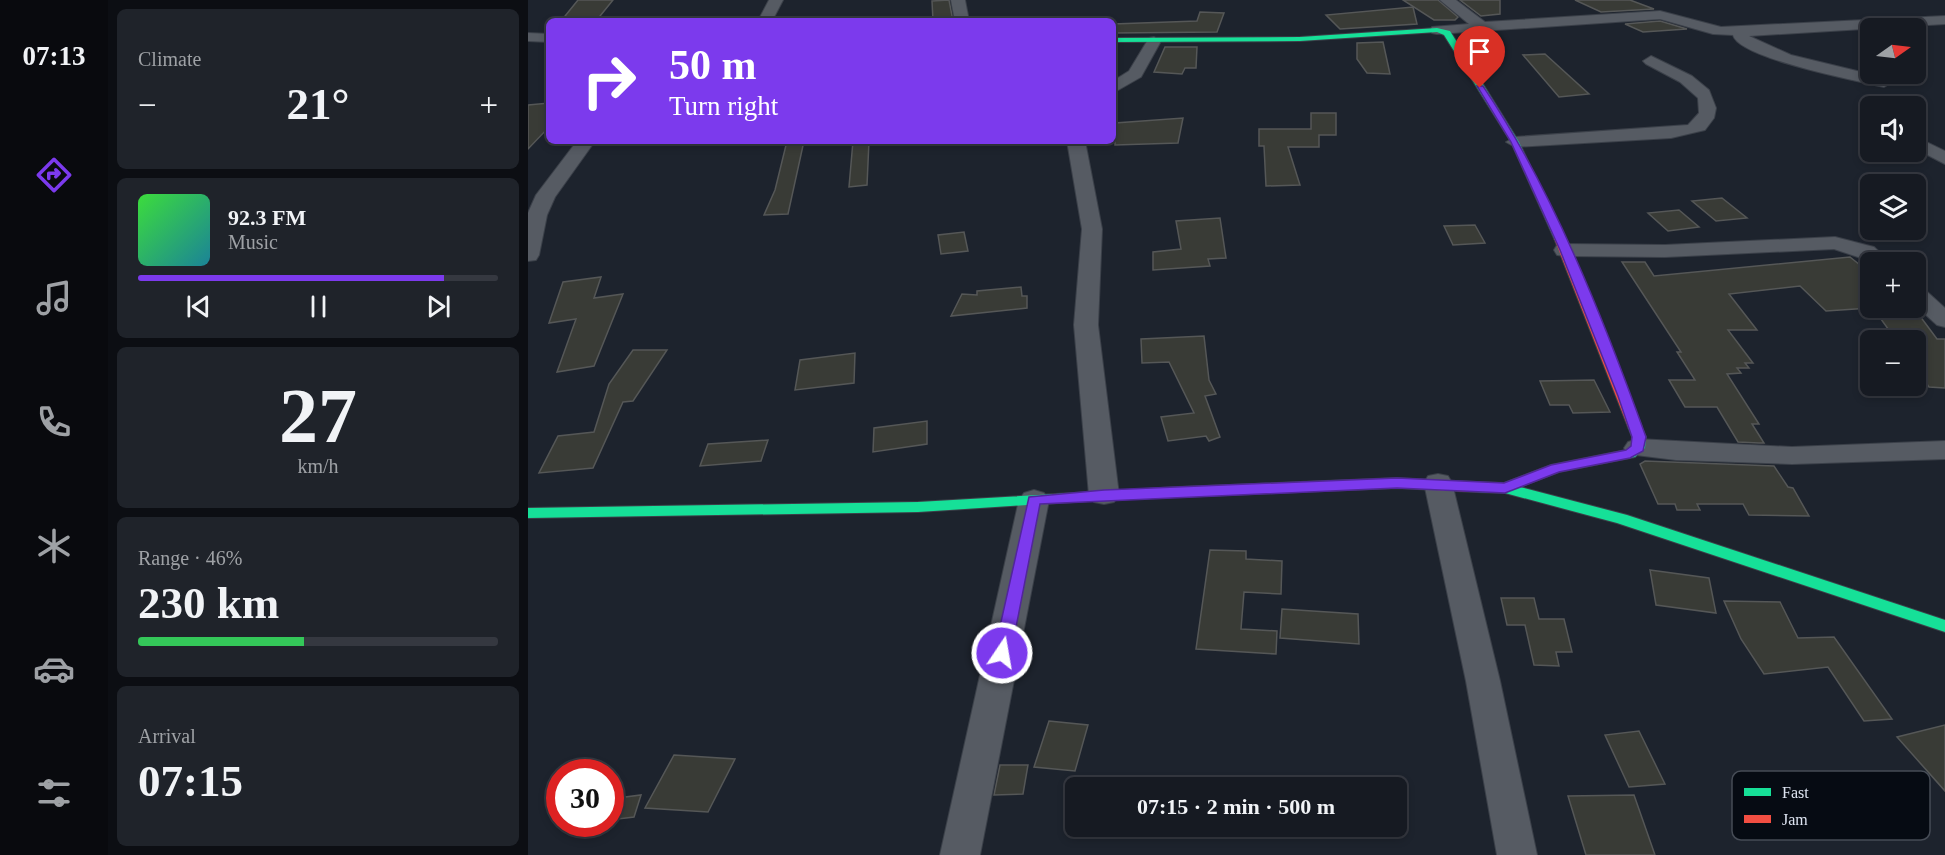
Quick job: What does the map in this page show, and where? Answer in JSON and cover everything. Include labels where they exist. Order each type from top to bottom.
[{"type":"street","points":[[767,18],[776,0]]},
{"type":"street","points":[[958,0],[961,18]]},
{"type":"street","points":[[1447,0],[1481,26]]},
{"type":"street","points":[[1116,40],[1333,38],[1660,15],[1677,17],[1705,29],[1746,31],[1945,20]]},
{"type":"street","points":[[1437,30],[1447,33],[1491,107],[1515,142],[1565,250],[1625,396],[1639,437],[1638,448]]},
{"type":"street","points":[[1746,31],[1739,36],[1748,44],[1777,55],[1860,76]]},
{"type":"street","points":[[528,37],[546,38]]},
{"type":"street","points":[[1116,86],[1135,74],[1154,41]]},
{"type":"street","points":[[1515,142],[1693,130],[1702,123],[1707,114],[1708,104],[1704,93],[1651,61]]},
{"type":"street","points":[[528,255],[537,215],[546,195],[565,173],[584,144]]},
{"type":"street","points":[[1077,144],[1086,185],[1092,229],[1086,325],[1104,495]]},
{"type":"street","points":[[1926,148],[1945,158]]},
{"type":"street","points":[[1565,250],[1665,251],[1835,243],[1866,252]]},
{"type":"street","points":[[1926,303],[1945,320]]},
{"type":"street","points":[[1505,488],[1556,468],[1630,454],[1638,448],[1679,452],[1825,455],[1882,455],[1945,450]]},
{"type":"street","points":[[1438,483],[1483,681],[1517,855]]},
{"type":"street","points":[[528,513],[918,507],[1104,495],[1438,483],[1505,488],[1622,519],[1945,626]]},
{"type":"street","points":[[960,855],[1034,500]]},
{"type":"building","points":[[578,0],[613,0],[598,18],[563,18]]},
{"type":"building","points":[[949,0],[952,18],[933,18],[932,1]]},
{"type":"building","points":[[1403,0],[1438,0],[1458,17],[1455,20],[1434,20]]},
{"type":"building","points":[[1460,0],[1500,0],[1500,14],[1481,16]]},
{"type":"building","points":[[1575,0],[1630,0],[1654,9],[1601,12]]},
{"type":"building","points":[[1413,7],[1417,24],[1340,29],[1326,15]]},
{"type":"building","points":[[1200,12],[1224,13],[1217,32],[1116,33],[1116,24],[1197,21]]},
{"type":"building","points":[[1660,21],[1687,29],[1643,32],[1625,24]]},
{"type":"building","points":[[1383,42],[1390,74],[1367,73],[1357,59],[1357,43]]},
{"type":"building","points":[[1165,47],[1197,47],[1196,68],[1185,68],[1182,74],[1154,72]]},
{"type":"building","points":[[1545,54],[1589,94],[1559,97],[1523,55]]},
{"type":"building","points":[[546,103],[546,130],[528,149],[528,105]]},
{"type":"building","points":[[1311,113],[1336,113],[1336,135],[1319,135],[1319,147],[1288,147],[1300,185],[1266,186],[1264,146],[1259,146],[1259,129],[1311,129]]},
{"type":"building","points":[[1183,118],[1178,143],[1115,145],[1116,123]]},
{"type":"building","points":[[786,144],[803,144],[788,214],[764,215],[775,190]]},
{"type":"building","points":[[853,144],[869,144],[867,185],[849,187]]},
{"type":"building","points":[[1722,198],[1747,218],[1716,221],[1692,201]]},
{"type":"building","points":[[1679,210],[1699,227],[1668,231],[1648,213]]},
{"type":"building","points":[[1220,218],[1226,258],[1208,259],[1210,266],[1153,270],[1153,252],[1181,249],[1176,221]]},
{"type":"building","points":[[1475,225],[1485,243],[1453,245],[1444,226]]},
{"type":"building","points":[[964,232],[968,251],[941,254],[938,235]]},
{"type":"building","points":[[1850,257],[1860,265],[1860,309],[1826,311],[1800,286],[1729,294],[1757,330],[1728,330],[1753,363],[1745,363],[1749,368],[1737,368],[1741,373],[1727,374],[1759,424],[1752,424],[1764,443],[1738,442],[1717,407],[1685,407],[1669,380],[1695,380],[1677,352],[1681,352],[1622,262],[1645,262],[1654,276]]},
{"type":"building","points":[[601,277],[594,298],[623,294],[594,366],[557,372],[576,319],[549,323],[563,282]]},
{"type":"building","points":[[1021,287],[1022,296],[1027,296],[1027,308],[951,316],[962,294],[977,295],[977,291]]},
{"type":"building","points":[[1880,318],[1921,318],[1937,339],[1945,339],[1945,388],[1929,387],[1926,383],[1926,330],[1889,330]]},
{"type":"building","points":[[1204,336],[1209,380],[1216,394],[1205,396],[1220,437],[1209,441],[1206,436],[1168,441],[1161,417],[1194,413],[1169,362],[1142,363],[1141,339]]},
{"type":"building","points":[[633,350],[667,350],[633,401],[623,402],[593,468],[539,473],[558,436],[594,432],[609,384]]},
{"type":"building","points":[[855,353],[854,383],[795,390],[800,360]]},
{"type":"building","points":[[1594,380],[1610,412],[1573,413],[1569,405],[1550,405],[1540,381]]},
{"type":"building","points":[[927,421],[927,444],[873,452],[874,428]]},
{"type":"building","points":[[768,440],[761,461],[700,466],[708,444]]},
{"type":"building","points":[[1645,461],[1774,466],[1788,487],[1793,488],[1809,516],[1749,515],[1743,504],[1697,504],[1700,510],[1677,510],[1675,504],[1658,504],[1640,464]]},
{"type":"building","points":[[1210,550],[1246,551],[1246,559],[1282,561],[1281,594],[1244,592],[1241,629],[1277,631],[1276,654],[1196,649]]},
{"type":"building","points":[[1650,570],[1709,578],[1716,613],[1656,605]]},
{"type":"building","points":[[1501,598],[1534,598],[1539,619],[1564,619],[1572,652],[1556,652],[1559,666],[1534,665],[1525,625],[1507,625]]},
{"type":"building","points":[[1724,601],[1780,602],[1798,638],[1834,637],[1892,719],[1864,721],[1828,667],[1764,674],[1741,639]]},
{"type":"building","points":[[1282,609],[1358,614],[1359,644],[1280,638]]},
{"type":"building","points":[[1049,721],[1088,725],[1075,771],[1034,767]]},
{"type":"building","points":[[1945,725],[1945,791],[1930,774],[1930,771],[1927,771],[1897,737]]},
{"type":"building","points":[[1639,731],[1665,784],[1629,787],[1605,735]]},
{"type":"building","points":[[674,755],[735,759],[708,812],[645,808]]},
{"type":"building","points":[[1000,765],[1028,765],[1023,794],[994,795]]},
{"type":"building","points":[[641,795],[634,817],[624,818],[624,797]]},
{"type":"building","points":[[1634,795],[1655,855],[1586,855],[1568,796]]},
{"type":"traffic: fast","points":[[1116,40],[1300,39],[1437,30],[1447,33],[1515,142],[1559,238]]},
{"type":"traffic: fast","points":[[1505,488],[1556,468],[1630,454],[1638,448],[1639,437],[1635,427]]},
{"type":"traffic: fast","points":[[1476,487],[1505,488],[1622,519],[1945,626]]},
{"type":"traffic: fast","points":[[528,513],[918,507],[1178,492]]},
{"type":"traffic: jam","points":[[1559,238],[1635,427]]},
{"type":"traffic: jam","points":[[1178,492],[1397,483],[1476,487]]},
{"type":"route","points":[[1002,653],[1034,500],[1397,483],[1438,483],[1505,488],[1556,468],[1630,454],[1638,448],[1639,437],[1625,396],[1565,250],[1515,142],[1480,88]]}]
